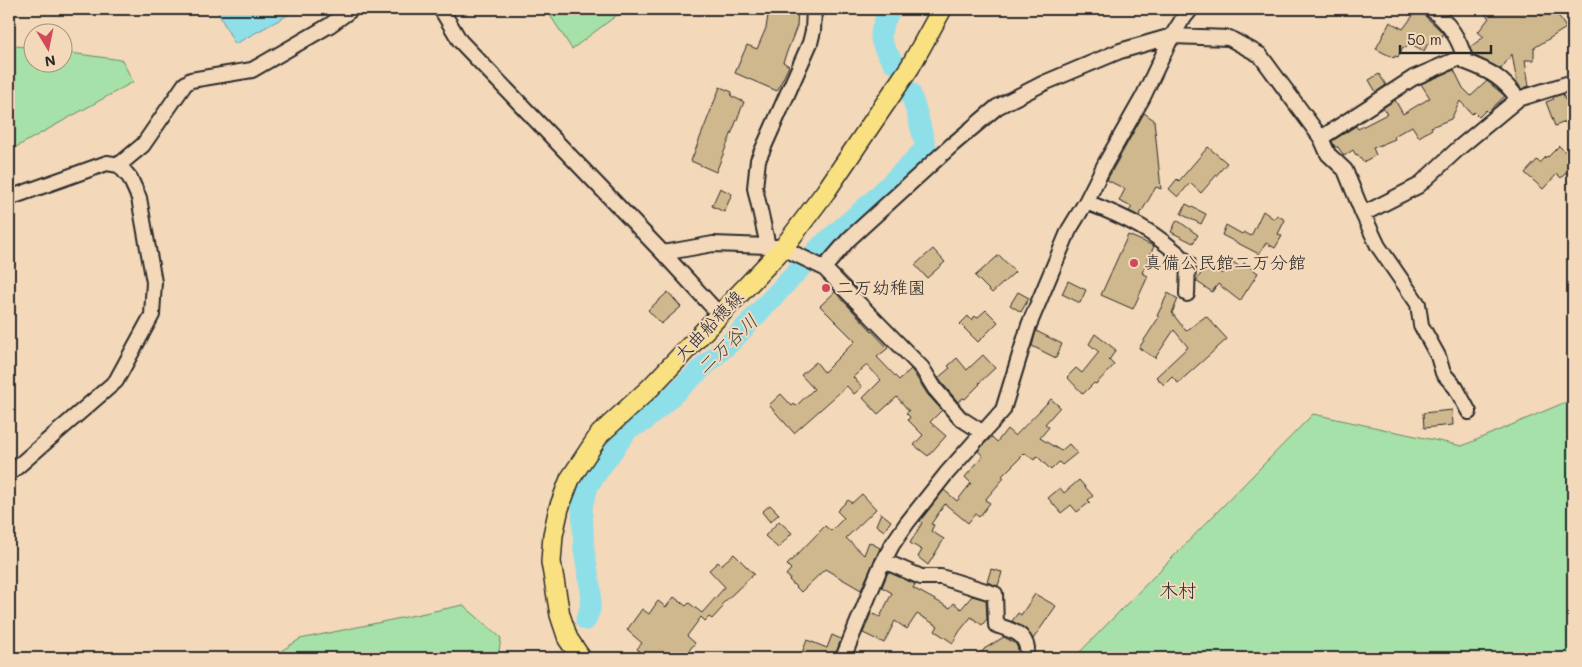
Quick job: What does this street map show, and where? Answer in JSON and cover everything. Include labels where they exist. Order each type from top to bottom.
[{"type":"main road","name":"大曲船穂線","points":[[581,658],[568,639],[560,615],[551,562],[553,535],[559,508],[570,479],[600,434],[650,388],[719,314],[826,191],[910,67],[942,9]]},
{"type":"street","points":[[118,165],[143,145],[185,84],[191,80],[252,70],[330,25],[352,9]]},
{"type":"street","points":[[441,9],[460,41],[719,314]]},
{"type":"street","points":[[776,247],[755,188],[758,160],[810,43],[814,9]]},
{"type":"street","points":[[844,658],[892,545],[907,523],[982,432],[1003,410],[1029,325],[1069,230],[1143,96],[1172,36],[1191,9]]},
{"type":"street","points":[[1431,9],[1446,21],[1461,48],[1466,62],[1483,69],[1507,84],[1518,99]]},
{"type":"street","points":[[824,268],[849,239],[952,145],[997,107],[1044,83],[1120,51],[1172,36],[1230,38],[1260,55],[1321,138],[1328,154],[1345,170],[1378,246],[1418,304],[1421,325],[1438,356],[1443,373],[1456,388],[1470,412]]},
{"type":"street","points":[[1321,138],[1413,78],[1464,56]]},
{"type":"street","points":[[1363,214],[1418,186],[1460,147],[1518,99],[1573,82]]},
{"type":"street","points":[[9,198],[107,163],[118,165],[130,178],[139,198],[154,282],[152,315],[116,381],[9,474]]},
{"type":"street","points":[[1086,202],[1108,210],[1143,227],[1167,243],[1188,263],[1187,294]]},
{"type":"street","points":[[663,253],[713,244],[776,247],[824,268],[922,368],[935,389],[960,418],[982,432]]},
{"type":"street","points":[[884,560],[921,577],[941,577],[995,594],[996,625],[1017,633],[1025,640],[1027,648]]},
{"type":"green space","points":[[546,9],[619,9],[617,15],[572,49]]},
{"type":"green space","points":[[9,45],[22,47],[22,72],[72,72],[72,53],[122,60],[133,82],[9,151]]},
{"type":"green space","points":[[1573,399],[1573,658],[1074,658],[1313,414],[1462,446]]},
{"type":"green space","points":[[463,605],[501,638],[498,658],[270,658],[300,639]]},
{"type":"water","points":[[216,9],[299,9],[235,44]]},
{"type":"building","points":[[769,9],[798,9],[797,26],[783,62],[789,66],[777,91],[735,73],[747,45],[757,49],[766,28]]},
{"type":"building","points":[[1418,9],[1423,10],[1425,16],[1442,32],[1441,38],[1436,35],[1431,45],[1428,43],[1424,51],[1409,43],[1406,48],[1403,47],[1398,57],[1395,56],[1394,58],[1376,49],[1390,22],[1403,29]]},
{"type":"building","points":[[1479,9],[1536,9],[1541,16],[1554,9],[1566,28],[1534,48],[1534,60],[1525,60],[1529,86],[1521,89],[1517,83],[1512,54],[1501,69],[1473,55],[1470,47],[1484,37],[1478,32],[1489,18]]},
{"type":"building","points":[[1454,70],[1463,88],[1471,96],[1487,81],[1505,96],[1488,112],[1486,110],[1479,117],[1474,112],[1472,114],[1460,101],[1451,119],[1431,127],[1432,129],[1419,137],[1412,126],[1394,136],[1395,139],[1373,148],[1376,155],[1363,162],[1353,150],[1344,156],[1338,147],[1335,147],[1332,141],[1356,126],[1358,129],[1387,114],[1383,108],[1395,100],[1403,114],[1430,98],[1421,84]]},
{"type":"building","points":[[1379,74],[1386,85],[1376,92],[1369,80]]},
{"type":"building","points":[[720,87],[732,92],[731,96],[744,102],[716,172],[691,161]]},
{"type":"building","points":[[1563,94],[1565,100],[1573,97],[1573,119],[1555,126],[1546,102],[1554,99],[1553,97]]},
{"type":"building","points":[[1144,113],[1154,120],[1161,189],[1156,187],[1139,216],[1129,211],[1132,207],[1119,201],[1125,189],[1107,180]]},
{"type":"building","points":[[1559,146],[1570,156],[1568,158],[1573,165],[1561,178],[1557,174],[1543,189],[1525,173],[1537,160],[1540,163]]},
{"type":"building","points":[[1208,147],[1227,163],[1201,193],[1190,183],[1178,197],[1169,189],[1177,179],[1179,181]]},
{"type":"building","points":[[720,188],[732,194],[724,212],[712,206]]},
{"type":"building","points":[[1186,204],[1206,214],[1201,224],[1181,214]]},
{"type":"building","points":[[1263,211],[1274,219],[1277,215],[1285,220],[1278,234],[1282,236],[1275,248],[1266,243],[1259,254],[1222,235],[1226,225],[1242,234],[1244,232],[1251,236]]},
{"type":"building","points":[[1177,220],[1198,235],[1193,243],[1171,232]]},
{"type":"building","points":[[1128,235],[1154,246],[1142,273],[1148,276],[1133,309],[1101,295]]},
{"type":"building","points":[[933,249],[945,262],[927,278],[915,265]]},
{"type":"building","points":[[999,255],[1015,272],[992,293],[975,276]]},
{"type":"building","points":[[1232,261],[1241,268],[1244,263],[1258,273],[1240,301],[1218,284],[1212,292],[1196,281],[1208,263],[1222,274]]},
{"type":"building","points":[[1068,281],[1086,290],[1080,303],[1062,294]]},
{"type":"building","points":[[668,292],[681,307],[661,324],[648,310]]},
{"type":"building","points":[[835,292],[888,348],[877,357],[899,380],[911,369],[928,395],[942,410],[930,422],[946,436],[928,456],[914,445],[923,435],[908,420],[910,417],[906,413],[909,411],[897,397],[878,414],[863,398],[881,380],[867,365],[853,377],[862,387],[854,394],[847,386],[794,433],[769,405],[781,394],[792,406],[794,404],[796,406],[814,389],[801,375],[816,362],[824,372],[855,341],[820,306]]},
{"type":"building","points":[[1018,292],[1029,298],[1021,312],[1010,305]]},
{"type":"building","points":[[1168,293],[1178,299],[1172,313],[1186,331],[1206,316],[1227,339],[1178,383],[1172,377],[1164,385],[1156,377],[1188,347],[1174,330],[1155,358],[1139,348],[1159,317],[1157,316]]},
{"type":"building","points":[[986,310],[998,322],[978,342],[960,324],[968,316],[971,320],[975,316],[977,318]]},
{"type":"building","points":[[1036,331],[1062,344],[1056,358],[1032,346]]},
{"type":"building","points":[[1095,334],[1116,350],[1109,360],[1114,365],[1096,384],[1094,383],[1083,394],[1067,377],[1076,368],[1082,373],[1099,352],[1089,344]]},
{"type":"building","points":[[983,355],[995,368],[965,399],[963,398],[958,402],[938,378],[950,368],[948,366],[957,358],[967,370]]},
{"type":"building","points":[[1051,399],[1060,407],[1045,424],[1049,427],[1040,438],[1061,451],[1069,444],[1077,453],[1062,465],[1059,462],[1051,470],[1037,456],[1034,460],[1025,453],[1002,476],[1004,478],[985,500],[990,503],[979,517],[975,514],[968,523],[945,504],[931,524],[934,525],[931,531],[944,539],[928,565],[918,557],[922,550],[910,543],[922,523],[920,521],[944,490],[957,501],[971,483],[965,477],[983,456],[978,451],[984,444],[992,437],[997,442],[1007,429],[1015,436]]},
{"type":"building","points":[[1452,410],[1453,425],[1424,428],[1423,413]]},
{"type":"building","points":[[1079,480],[1093,496],[1088,500],[1090,502],[1077,512],[1071,505],[1061,513],[1048,498],[1060,488],[1064,493]]},
{"type":"building","points":[[862,494],[876,509],[846,538],[864,555],[869,542],[880,548],[861,590],[825,569],[801,592],[786,575],[791,569],[787,565],[825,526],[831,531],[844,518],[837,511],[848,500],[852,503]]},
{"type":"building","points":[[770,505],[779,514],[770,522],[762,512]]},
{"type":"building","points":[[881,513],[891,521],[884,531],[876,525]]},
{"type":"building","points":[[779,521],[792,533],[778,548],[765,536]]},
{"type":"building","points":[[734,554],[754,574],[721,605],[723,607],[712,619],[709,617],[705,621],[701,617],[687,636],[695,643],[683,658],[646,658],[637,649],[642,643],[627,630],[642,609],[649,614],[658,601],[666,607],[674,597],[686,606],[689,603],[702,613],[725,587],[709,570],[718,562],[721,565]]},
{"type":"building","points":[[991,569],[1002,572],[998,586],[987,582]]},
{"type":"building","points":[[888,572],[915,584],[913,588],[950,608],[954,603],[961,609],[972,596],[986,600],[987,619],[982,625],[971,617],[953,643],[935,631],[938,626],[917,614],[907,629],[895,621],[884,643],[863,633],[871,613],[880,617],[892,593],[882,587]]},
{"type":"building","points":[[1035,594],[1056,606],[1033,639],[1026,629],[1012,621],[1018,613],[1021,615]]},
{"type":"building","points":[[832,635],[841,639],[835,656],[831,655],[830,658],[800,658],[807,640],[827,648]]},
{"type":"building","points":[[1004,637],[1016,644],[1021,658],[974,658],[984,649]]},
{"type":"waterway","name":"二万谷川","points":[[891,9],[883,24],[881,37],[884,49],[894,63]]},
{"type":"waterway","name":"二万谷川","points":[[586,620],[590,609],[591,591],[584,550],[582,506],[589,484],[629,428],[643,422],[733,340],[820,247],[873,201],[926,148],[910,92]]},
{"type":"place","name":"真備公民館二万分館","points":[[1134,263]]},
{"type":"place","name":"二万幼稚園","points":[[826,288]]},
{"type":"district","name":"木村","points":[[1178,590]]}]
